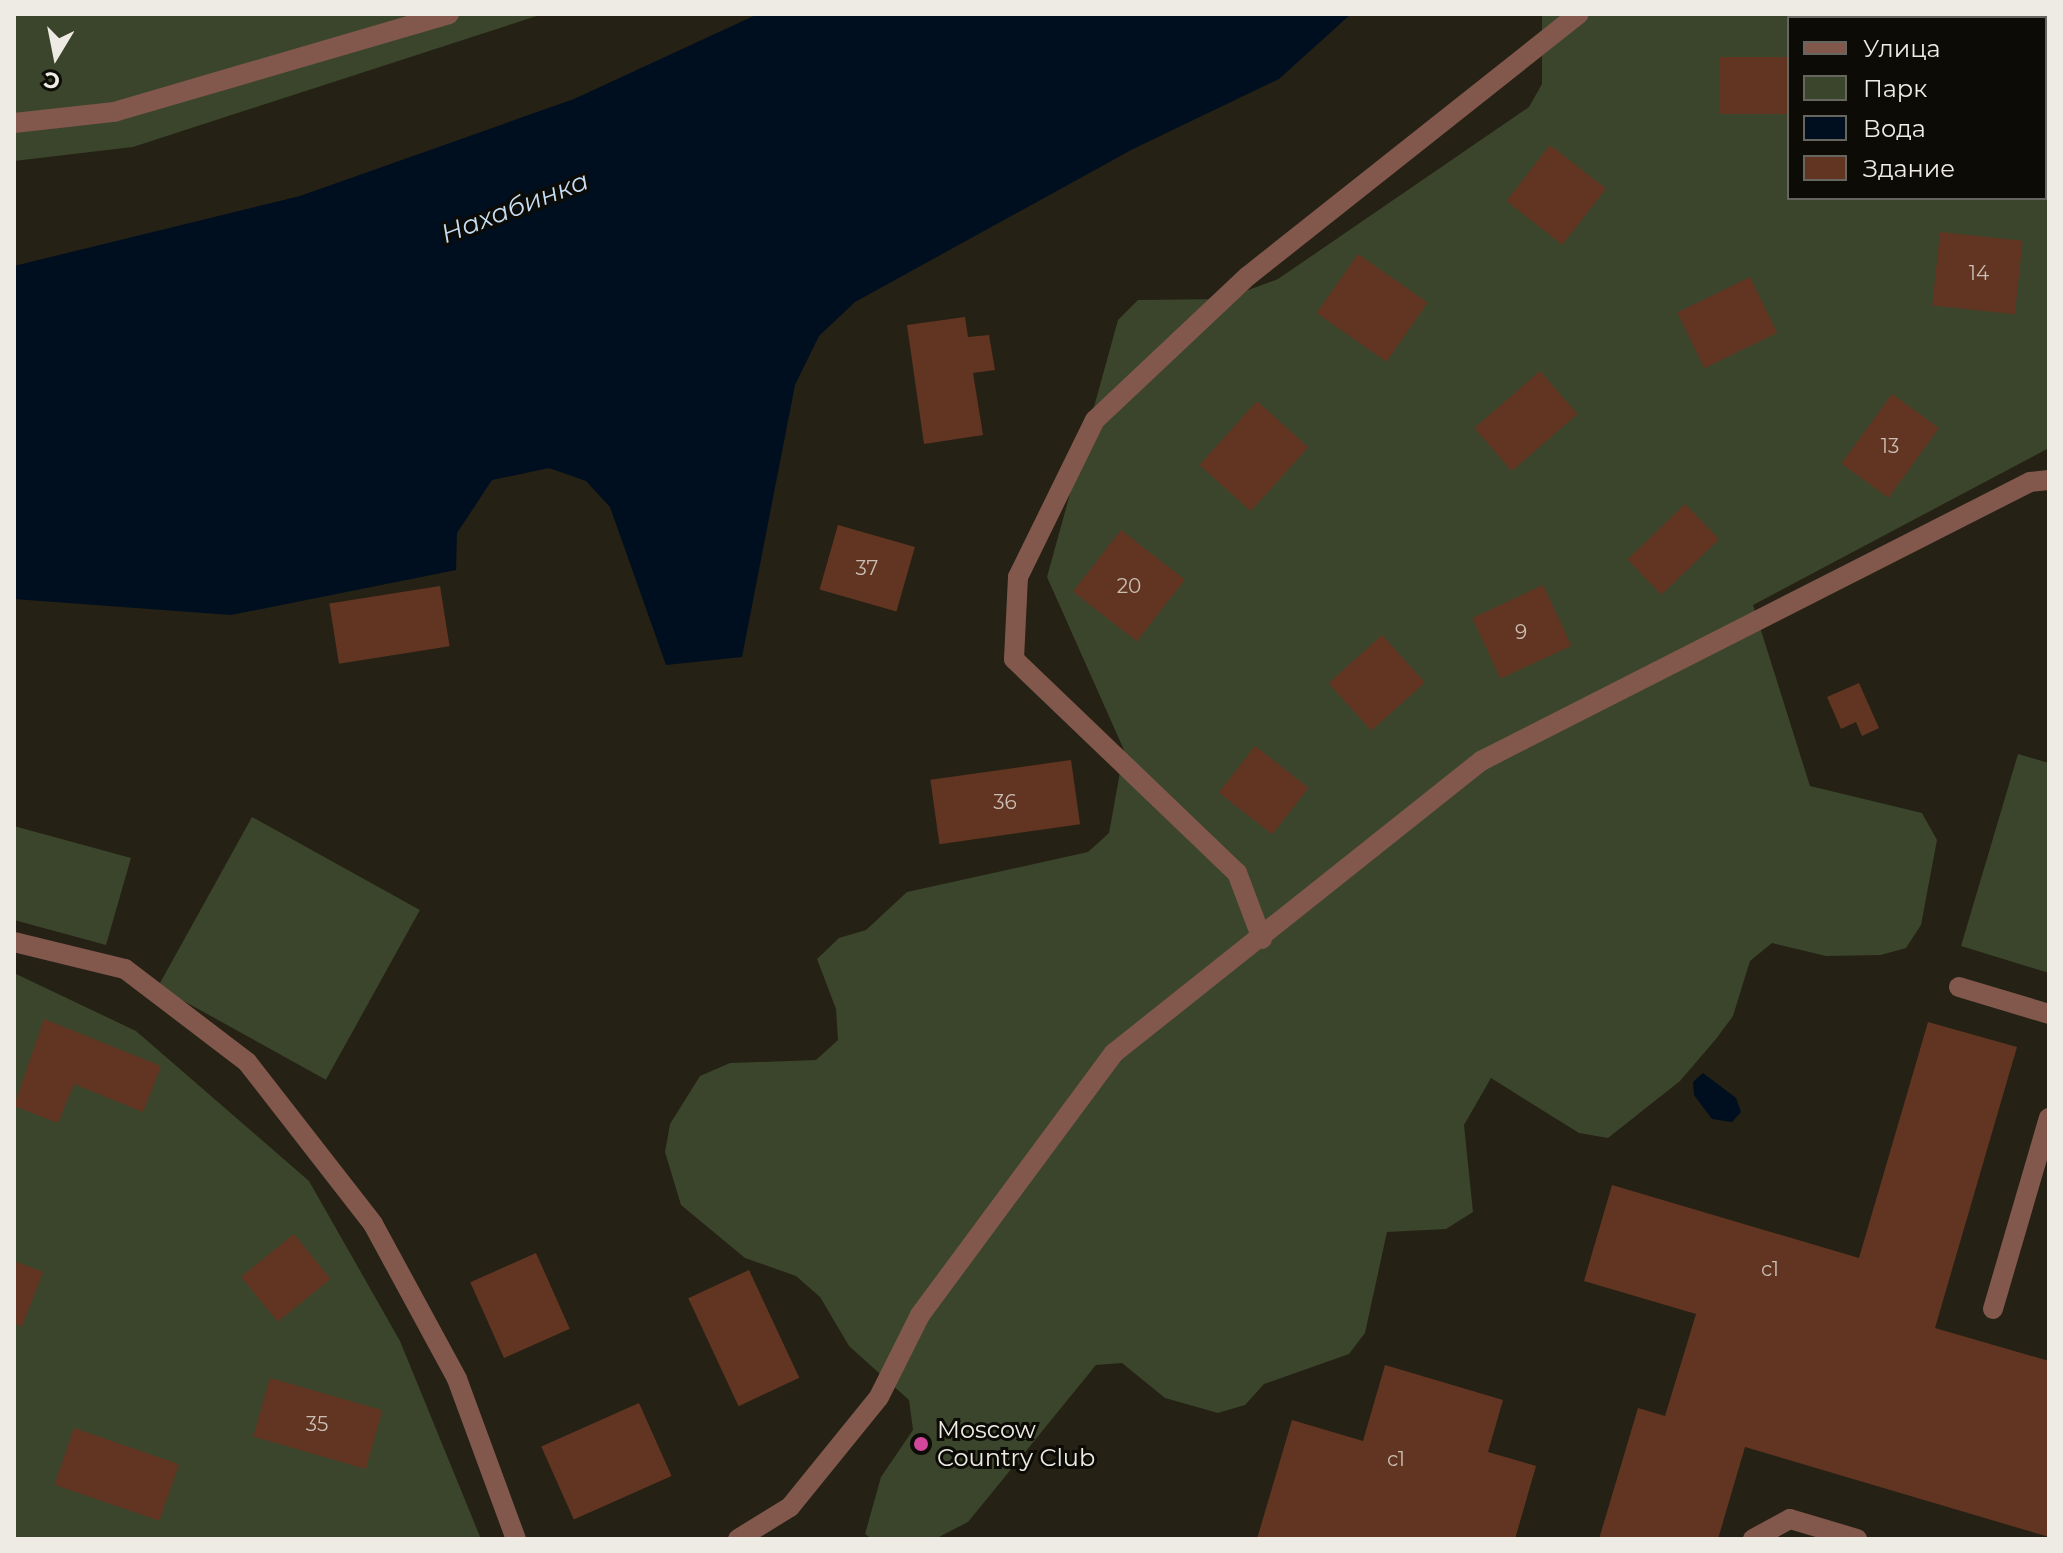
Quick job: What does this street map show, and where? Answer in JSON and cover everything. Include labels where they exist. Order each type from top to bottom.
[{"type":"lane","points":[[14,123],[114,112],[449,14]]},
{"type":"lane","points":[[1262,939],[1237,873],[1014,659],[1018,577],[1095,420],[1248,276],[1579,14]]},
{"type":"lane","points":[[738,1539],[790,1507],[879,1397],[920,1315],[1114,1053],[1262,939],[1481,761],[2030,482],[2049,480]]},
{"type":"lane","points":[[14,942],[125,969],[247,1062],[373,1224],[457,1379],[516,1539]]},
{"type":"lane","points":[[1959,987],[2049,1014]]},
{"type":"lane","points":[[1993,1309],[2049,1118]]},
{"type":"lane","points":[[1753,1539],[1790,1519],[1857,1539]]},
{"type":"green space","points":[[14,14],[543,14],[133,147],[14,161]]},
{"type":"green space","points":[[1542,14],[2049,14],[2049,448],[1753,605],[1810,786],[1922,813],[1937,840],[1921,925],[1906,948],[1881,955],[1826,956],[1772,943],[1750,961],[1733,1016],[1716,1039],[1680,1081],[1608,1138],[1579,1133],[1491,1078],[1464,1125],[1473,1212],[1446,1229],[1387,1232],[1365,1333],[1349,1354],[1264,1384],[1245,1405],[1218,1413],[1165,1398],[1122,1363],[1096,1365],[968,1522],[935,1539],[872,1539],[865,1534],[881,1477],[913,1430],[909,1400],[849,1346],[820,1297],[796,1276],[745,1258],[681,1205],[665,1152],[670,1124],[700,1076],[730,1063],[816,1060],[838,1040],[836,1009],[817,959],[839,938],[866,930],[907,892],[1088,852],[1109,833],[1124,750],[1047,577],[1118,320],[1138,300],[1224,299],[1278,279],[1529,107],[1542,84]]},
{"type":"green space","points":[[2018,754],[2049,763],[2049,973],[1961,946]]},
{"type":"green space","points":[[252,817],[420,910],[326,1080],[158,987]]},
{"type":"green space","points":[[14,826],[131,858],[106,945],[14,920]]},
{"type":"green space","points":[[14,973],[136,1031],[309,1181],[400,1341],[481,1539],[14,1539]]},
{"type":"water","name":"Нахабинка","points":[[758,14],[1351,14],[1279,79],[1133,149],[855,302],[819,336],[795,385],[742,657],[666,665],[610,507],[586,481],[549,468],[492,480],[457,533],[456,570],[231,615],[14,599],[14,266],[300,196],[574,99]]},
{"type":"water","points":[[1703,1073],[1736,1098],[1741,1112],[1732,1122],[1712,1119],[1694,1095],[1693,1082]]},
{"type":"building","points":[[1720,57],[1787,57],[1787,114],[1720,114]]},
{"type":"building","points":[[1550,145],[1606,189],[1562,245],[1506,201]]},
{"type":"building","points":[[1940,232],[2023,241],[2015,314],[1932,306]]},
{"type":"building","points":[[1358,254],[1428,303],[1386,362],[1317,313]]},
{"type":"building","points":[[1750,277],[1777,333],[1704,368],[1677,313]]},
{"type":"building","points":[[965,317],[968,337],[989,335],[995,370],[973,373],[983,435],[924,444],[907,325]]},
{"type":"building","points":[[1540,371],[1577,414],[1512,471],[1474,428]]},
{"type":"building","points":[[1892,394],[1939,428],[1888,498],[1841,464]]},
{"type":"building","points":[[1257,401],[1308,447],[1251,511],[1199,465]]},
{"type":"building","points":[[1685,504],[1719,539],[1661,595],[1627,560]]},
{"type":"building","points":[[838,525],[915,547],[896,611],[820,589]]},
{"type":"building","points":[[1121,530],[1185,580],[1137,641],[1073,591]]},
{"type":"building","points":[[1543,585],[1571,646],[1501,679],[1472,618]]},
{"type":"building","points":[[440,586],[450,646],[339,664],[329,604]]},
{"type":"building","points":[[1382,635],[1425,683],[1371,731],[1328,683]]},
{"type":"building","points":[[1859,683],[1879,728],[1862,736],[1856,722],[1841,729],[1827,697]]},
{"type":"building","points":[[1255,746],[1309,788],[1272,834],[1219,792]]},
{"type":"building","points":[[1071,760],[1080,824],[939,844],[930,780]]},
{"type":"building","points":[[44,1019],[161,1066],[143,1112],[74,1084],[58,1123],[14,1106]]},
{"type":"building","points":[[1928,1022],[2017,1047],[1935,1328],[2049,1361],[2049,1537],[1745,1447],[1718,1539],[1599,1539],[1638,1408],[1665,1416],[1696,1314],[1584,1281],[1612,1185],[1859,1258]]},
{"type":"building","points":[[294,1234],[331,1279],[278,1322],[241,1277]]},
{"type":"building","points":[[536,1253],[570,1329],[504,1358],[470,1282]]},
{"type":"building","points":[[14,1261],[43,1272],[22,1327],[14,1323]]},
{"type":"building","points":[[749,1270],[799,1378],[739,1406],[688,1298]]},
{"type":"building","points":[[1385,1365],[1503,1400],[1488,1452],[1536,1466],[1515,1539],[1257,1539],[1292,1420],[1363,1441]]},
{"type":"building","points":[[270,1378],[382,1410],[366,1469],[253,1437]]},
{"type":"building","points":[[639,1403],[672,1476],[574,1520],[541,1447]]},
{"type":"building","points":[[74,1428],[179,1464],[159,1521],[54,1485]]},
{"type":"place","name":"Moscow Country Club","points":[[921,1444]]}]
